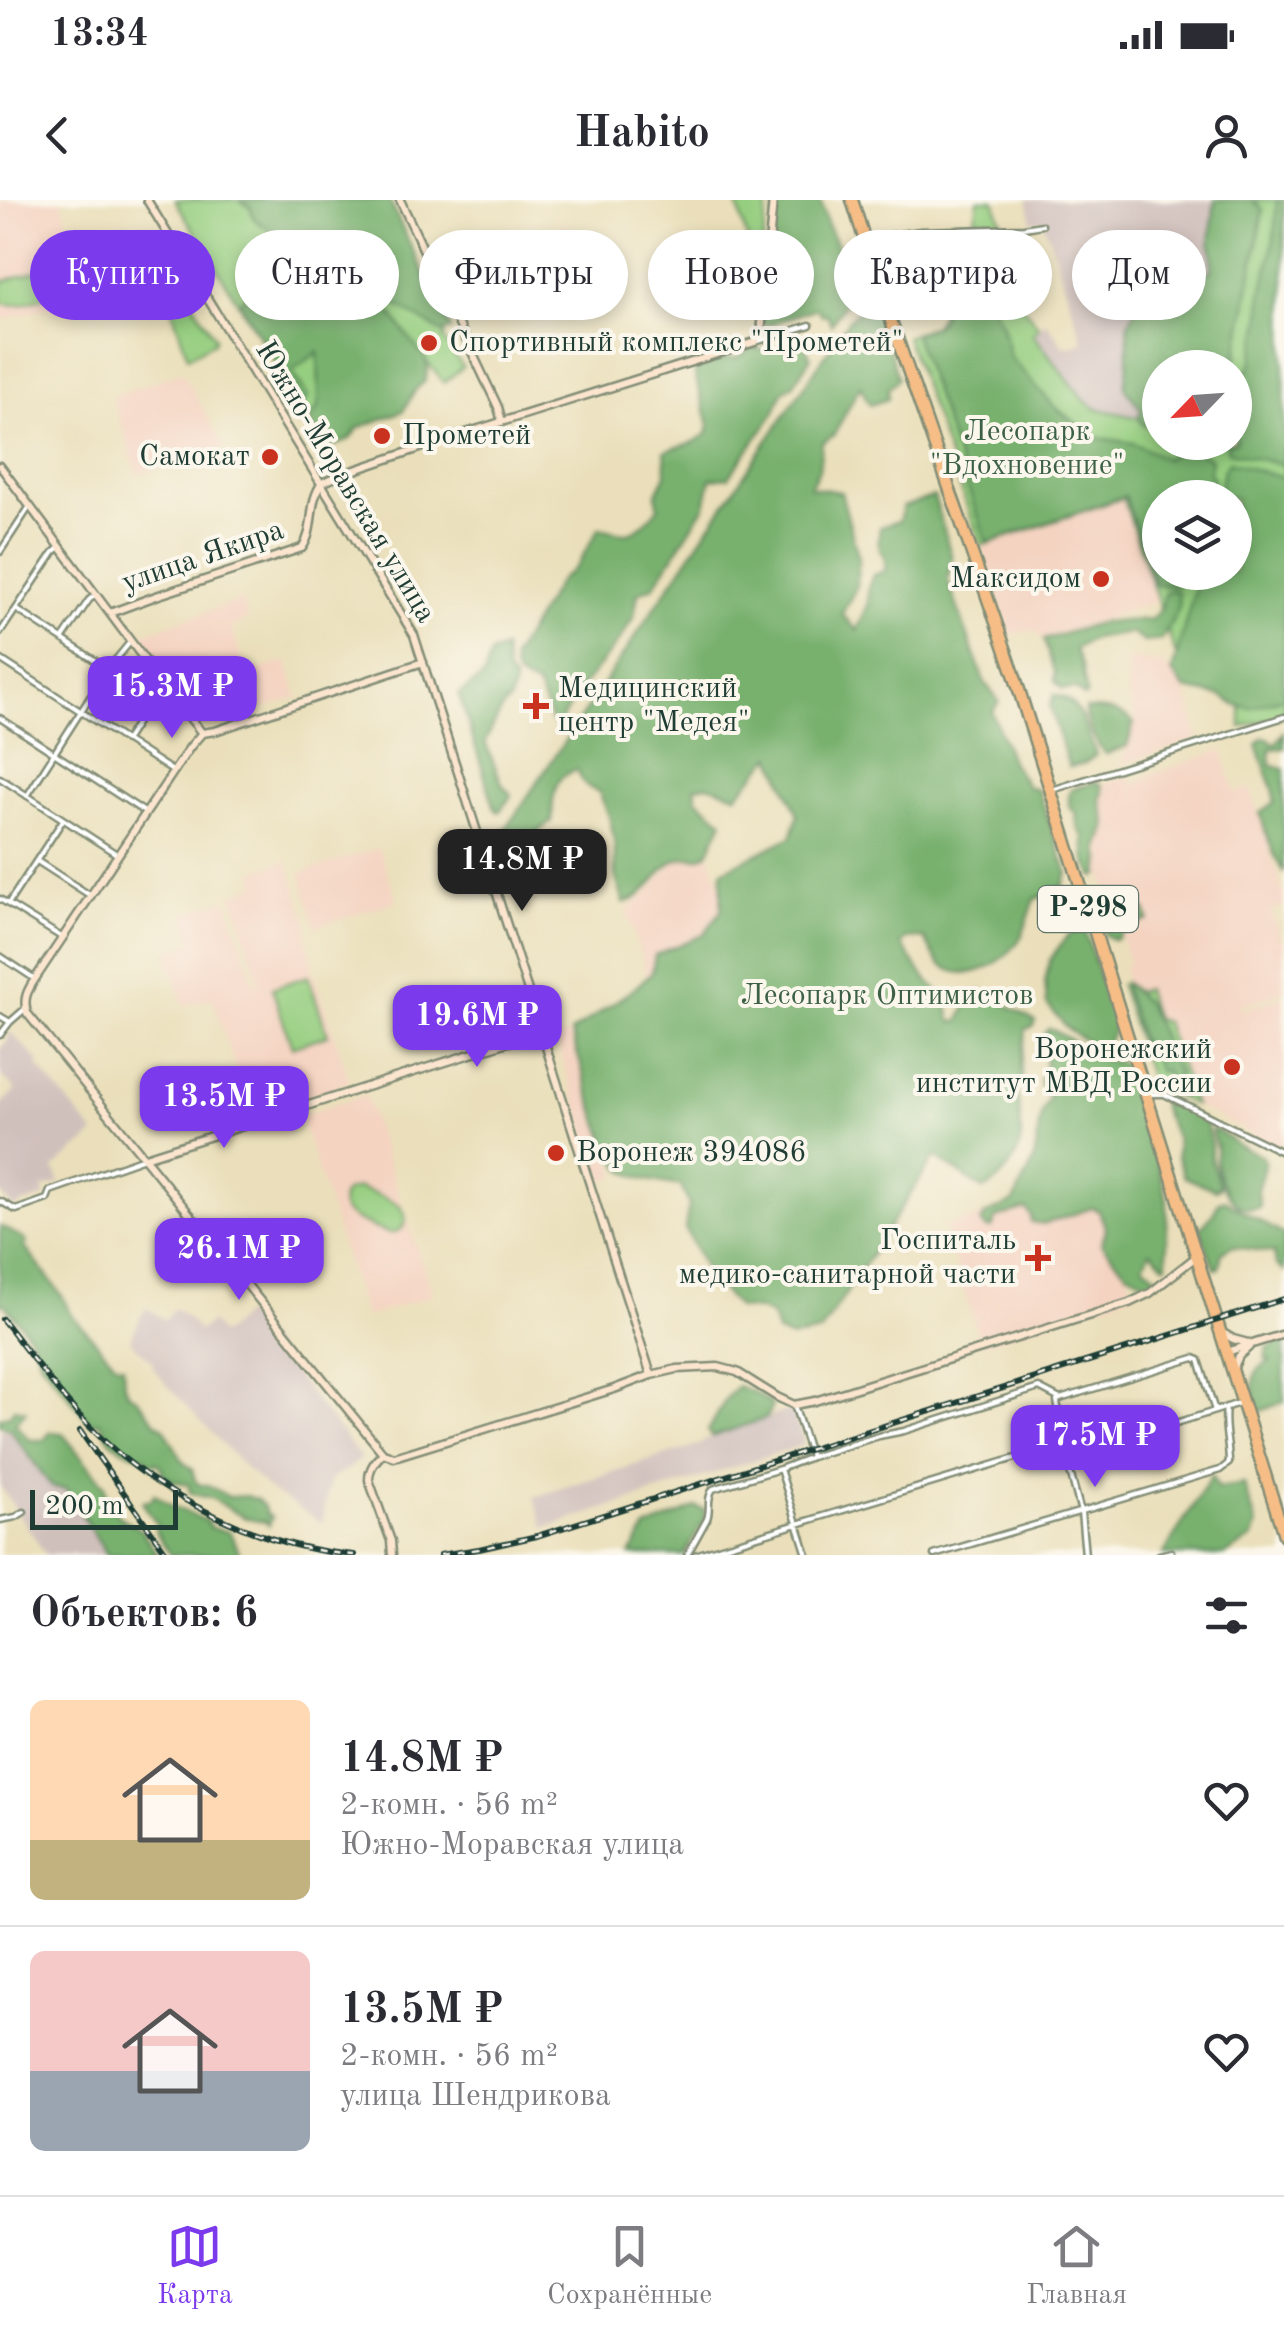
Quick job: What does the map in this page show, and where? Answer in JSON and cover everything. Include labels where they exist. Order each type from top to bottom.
[{"type":"highway","name":"Р-298","points":[[852,201],[862,230]]},
{"type":"highway","name":"Р-298","points":[[890,320],[1004,642],[1284,1534]]},
{"type":"street","name":"Южно-Моравская улица","points":[[148,200],[411,629],[651,1375]]},
{"type":"street","points":[[400,200],[498,406],[502,422]]},
{"type":"street","points":[[756,342],[761,334],[773,200]]},
{"type":"street","points":[[956,230],[1042,225]]},
{"type":"street","points":[[322,483],[370,464],[810,325]]},
{"type":"street","points":[[0,466],[202,733]]},
{"type":"street","name":"улица Якира","points":[[110,613],[302,548],[309,538],[314,493],[322,483]]},
{"type":"street","points":[[0,552],[30,506]]},
{"type":"street","points":[[0,632],[60,547]]},
{"type":"street","points":[[62,639],[96,594]]},
{"type":"street","points":[[16,609],[108,670]]},
{"type":"street","points":[[27,796],[131,640]]},
{"type":"street","points":[[0,659],[174,772]]},
{"type":"street","points":[[0,1036],[25,1005],[34,979],[202,733],[423,662]]},
{"type":"street","points":[[125,741],[164,686]]},
{"type":"street","points":[[1051,790],[1284,717]]},
{"type":"street","points":[[0,718],[146,813]]},
{"type":"street","points":[[0,778],[118,855]]},
{"type":"street","points":[[8,904],[63,820]]},
{"type":"street","points":[[36,861],[90,896]]},
{"type":"street","points":[[0,899],[62,938]]},
{"type":"street","points":[[0,956],[34,979]]},
{"type":"street","points":[[25,1005],[383,1453],[394,1457],[677,1369],[718,1367],[737,1372],[794,1405],[815,1401],[1129,1303],[1198,1255]]},
{"type":"street","points":[[0,1016],[10,1022]]},
{"type":"street","points":[[0,1201],[16,1210],[47,1199],[50,1191],[145,1157],[540,1032]]},
{"type":"street","points":[[1146,1094],[1164,1094],[1284,1154]]},
{"type":"street","points":[[1182,1267],[1206,1280]]},
{"type":"street","points":[[1220,1331],[1238,1341],[1254,1343]]},
{"type":"street","points":[[1227,1352],[1284,1334]]},
{"type":"street","points":[[1233,1370],[1242,1352],[1254,1343]]},
{"type":"street","points":[[1074,1455],[1058,1407],[1060,1399],[1194,1358],[1216,1411]]},
{"type":"street","points":[[686,1555],[707,1520],[713,1489],[1039,1388],[1060,1399]]},
{"type":"street","points":[[1066,1458],[1244,1402]]},
{"type":"street","points":[[794,1405],[811,1457]]},
{"type":"street","points":[[934,1555],[1220,1470],[1229,1463],[1224,1429],[1226,1407]]},
{"type":"street","points":[[695,1555],[1049,1446],[1058,1447],[1066,1458],[1081,1512],[1085,1555]]},
{"type":"street","points":[[383,1453],[374,1462],[369,1480],[392,1555]]},
{"type":"street","points":[[780,1470],[806,1555]]},
{"type":"street","points":[[0,1520],[24,1512]]},
{"type":"street","points":[[1159,1555],[1171,1552]]},
{"type":"shaded area","points":[[61,200],[71,230],[30,230],[30,312],[0,321],[0,202]]},
{"type":"shaded area","points":[[1027,200],[1215,200],[1210,243],[1212,270],[1206,273],[1206,230],[1072,230],[1072,308],[1052,246],[1052,230],[1046,230],[1042,220],[1032,222]]},
{"type":"shaded area","points":[[1076,320],[1149,320],[1128,365],[1125,388],[1141,409],[1139,418],[1095,408],[1084,400],[1033,333],[1046,321],[1063,345],[1083,342]]},
{"type":"shaded area","points":[[182,372],[225,448],[137,474],[112,397]]},
{"type":"shaded area","points":[[1123,498],[1142,554],[1142,590],[1154,590],[1158,601],[1042,639],[1034,630],[1011,635],[981,546]]},
{"type":"shaded area","points":[[242,599],[248,620],[231,626],[246,674],[286,661],[298,697],[212,725],[205,723],[137,636]]},
{"type":"shaded area","points":[[1128,659],[1161,663],[1175,672],[1187,694],[1199,739],[1123,764],[1120,759],[1136,721],[1127,692]]},
{"type":"shaded area","points":[[1222,750],[1235,792],[1250,788],[1284,896],[1284,906],[1271,911],[1284,941],[1284,991],[1239,1006],[1241,1010],[1284,996],[1284,1151],[1194,1105],[1165,1022],[1156,1019],[1137,992],[1125,983],[1124,965],[1129,962],[1099,863],[1103,856],[1096,832],[1094,787],[1127,776],[1136,784],[1147,776]]},
{"type":"shaded area","points":[[707,845],[732,922],[649,982],[626,910],[644,896],[680,855]]},
{"type":"shaded area","points":[[379,848],[397,901],[315,927],[300,873]]},
{"type":"shaded area","points":[[287,860],[307,919],[307,942],[314,963],[311,965],[350,1082],[251,1115],[212,998],[184,1006],[166,952],[193,942],[184,914],[227,899],[254,982],[259,982],[232,894],[257,885],[253,872]]},
{"type":"shaded area","points":[[11,1032],[95,1134],[54,1168],[60,1183],[42,1189],[45,1197],[14,1209],[0,1193],[0,1106],[16,1090],[0,1075],[0,1049]]},
{"type":"shaded area","points":[[569,1034],[617,1176],[601,1181],[556,1039]]},
{"type":"shaded area","points":[[365,1095],[433,1295],[365,1317],[300,1116]]},
{"type":"shaded area","name":"Госпиталь медико-санитарной части","points":[[1096,1177],[1134,1294],[981,1345],[944,1228]]},
{"type":"shaded area","points":[[147,1308],[165,1320],[174,1308],[199,1331],[211,1322],[221,1335],[246,1313],[361,1458],[330,1479],[322,1523],[271,1491],[244,1467],[130,1341]]},
{"type":"shaded area","points":[[792,1409],[805,1444],[545,1528],[534,1497],[701,1444]]},
{"type":"shaded area","points":[[10,1429],[52,1488],[66,1490],[106,1555],[46,1555],[0,1486],[0,1430]]},
{"type":"green space","points":[[175,200],[389,200],[419,263],[419,320],[446,320],[451,330],[443,332],[443,339],[463,367],[444,383],[427,362],[425,381],[403,411],[358,428],[346,441],[327,447],[249,320],[399,320],[399,230],[235,230],[235,298],[215,265],[215,230],[193,230]]},
{"type":"green space","points":[[239,200],[389,200],[419,263],[419,319],[399,306],[399,230],[269,230],[254,219],[250,207]]},
{"type":"green space","points":[[736,200],[768,200],[764,230],[745,230]]},
{"type":"green space","points":[[778,200],[820,200],[834,239],[831,324],[827,314],[814,309],[814,230],[772,230]]},
{"type":"green space","name":"Лесопарк \"Вдохновение\"","points":[[978,200],[994,200],[1002,222],[988,226],[989,230],[968,230],[975,219]]},
{"type":"green space","name":"Лесопарк \"Вдохновение\"","points":[[1215,200],[1284,200],[1284,715],[1241,727],[1241,707],[1221,695],[1187,688],[1154,590],[1252,590],[1252,480],[1142,480],[1142,554],[1123,498],[981,546],[906,337],[938,320],[1033,320],[1039,327],[1033,334],[1084,400],[1095,408],[1139,418],[1141,409],[1125,388],[1130,320],[1206,320],[1206,273],[1212,270],[1210,243]]},
{"type":"green space","points":[[1215,200],[1253,200],[1263,210],[1238,350],[1142,350],[1142,424],[1141,409],[1125,388],[1128,325],[1130,320],[1206,320],[1206,273],[1212,270],[1213,252],[1210,243]]},
{"type":"green space","points":[[1277,200],[1284,200],[1284,465],[1252,458],[1252,364]]},
{"type":"green space","points":[[30,273],[30,302],[0,302],[1,282]]},
{"type":"green space","points":[[176,320],[204,320],[214,342],[188,357]]},
{"type":"green space","points":[[250,320],[396,320],[425,359],[425,381],[403,411],[358,428],[346,441],[327,447],[309,420],[319,406],[318,352],[292,371],[308,397],[302,407]]},
{"type":"green space","points":[[421,320],[446,320],[451,330],[441,332]]},
{"type":"green space","points":[[763,320],[783,320],[769,325],[762,325]]},
{"type":"green space","name":"Лесопарк Оптимистов","points":[[881,320],[898,379],[888,389],[888,399],[870,405],[860,386],[834,435],[822,443],[819,470],[810,487],[841,492],[859,559],[856,588],[842,614],[857,630],[868,605],[873,575],[885,571],[880,527],[899,521],[903,507],[934,496],[952,558],[948,581],[984,681],[999,702],[992,712],[1012,763],[1028,787],[1038,790],[1068,874],[1062,888],[1035,899],[1014,946],[986,968],[975,972],[952,971],[938,962],[924,938],[906,939],[901,944],[943,996],[951,1021],[959,1022],[971,995],[983,991],[1035,1021],[1033,1027],[1026,1029],[1022,1081],[1016,1087],[1020,1144],[1011,1164],[984,1190],[935,1156],[821,1332],[792,1338],[777,1333],[772,1316],[738,1308],[709,1277],[685,1228],[689,1205],[681,1186],[640,1178],[618,1163],[602,1130],[571,1033],[636,987],[652,972],[655,955],[703,935],[721,911],[722,871],[791,837],[798,815],[772,756],[737,795],[708,785],[695,787],[697,799],[723,821],[708,853],[671,863],[639,896],[624,903],[615,876],[615,844],[609,816],[599,792],[585,784],[578,770],[563,776],[554,796],[552,821],[532,836],[527,846],[536,873],[518,881],[503,833],[848,321]]},
{"type":"green space","points":[[940,320],[999,320],[1010,357],[1055,407],[1094,437],[1133,443],[1142,447],[1142,460],[1211,460],[1213,480],[1142,480],[1142,546],[1125,496],[987,543],[914,334]]},
{"type":"green space","points":[[798,342],[811,357],[793,385],[783,391],[775,412],[729,477],[711,479],[705,506],[654,586],[638,593],[634,616],[622,637],[577,693],[559,724],[553,724],[537,686],[515,673],[513,657],[559,581],[577,566],[599,528],[629,533],[648,520],[659,508],[656,495],[666,474],[665,451],[707,434],[709,425],[696,368],[737,358],[752,348],[767,350]]},
{"type":"green space","points":[[1229,462],[1284,478],[1284,698],[1250,708],[1221,696],[1185,689],[1172,672],[1194,590],[1252,590],[1252,480],[1221,480]]},
{"type":"green space","points":[[1178,591],[1179,608],[1162,640],[1144,642],[1131,633],[1093,639],[1075,649],[1087,694],[1084,697],[1076,689],[1062,689],[1054,680],[1044,640],[1098,623],[1151,619],[1161,609],[1165,592]]},
{"type":"green space","points":[[504,649],[507,673],[514,685],[510,701],[485,742],[503,786],[512,795],[499,812],[459,695],[484,676],[491,654]]},
{"type":"green space","points":[[1054,695],[1071,703],[1082,718],[1096,755],[1085,763],[1069,767],[1050,707]]},
{"type":"green space","points":[[1086,709],[1112,711],[1134,723],[1127,746],[1106,754],[1092,733]]},
{"type":"green space","points":[[1284,732],[1284,748],[1270,749],[1271,765],[1284,768],[1283,871],[1260,813],[1274,802],[1274,792],[1257,745],[1262,738],[1275,744]]},
{"type":"green space","points":[[1095,782],[1101,784],[1103,791],[1101,802],[1107,825],[1099,849],[1099,875],[1094,877],[1086,861],[1077,814],[1069,807],[1069,793]]},
{"type":"green space","points":[[1105,898],[1127,911],[1146,910],[1149,920],[1122,930],[1114,940],[1105,935],[1100,920],[1100,903]]},
{"type":"green space","points":[[1084,928],[1116,1026],[1105,1046],[1096,1047],[1079,1037],[1047,1004],[1045,982],[1050,959],[1068,935]]},
{"type":"green space","points":[[308,976],[328,1035],[292,1047],[272,988]]},
{"type":"green space","points":[[1125,983],[1137,992],[1145,989],[1155,1019],[1165,1022],[1194,1105],[1151,1082],[1120,985]]},
{"type":"green space","points":[[1125,983],[1147,1004],[1178,1073],[1177,1082],[1184,1088],[1183,1096],[1173,1091],[1165,1070],[1158,1072],[1152,1049],[1144,1050]]},
{"type":"green space","points":[[1050,1028],[1104,1060],[1129,1067],[1167,1200],[1167,1264],[1150,1251],[1143,1265],[1157,1276],[1149,1283],[1127,1272],[1101,1244],[1106,1230],[1099,1211],[1092,1208],[1044,1224],[1031,1222],[1026,1209],[996,1218],[992,1228],[981,1222],[985,1215],[1014,1202],[1032,1164],[1040,1120],[1050,1097],[1042,1090],[1040,1081],[1045,1069],[1045,1032]]},
{"type":"green space","points":[[1166,1099],[1206,1123],[1220,1187],[1216,1190],[1184,1177],[1176,1137],[1162,1109]]},
{"type":"green space","points":[[1212,1129],[1262,1156],[1265,1163],[1257,1190],[1260,1207],[1242,1207],[1224,1188]]},
{"type":"green space","points":[[359,1188],[401,1208],[405,1221],[401,1230],[386,1232],[346,1213],[342,1197],[346,1191]]},
{"type":"green space","points":[[1224,1200],[1284,1235],[1284,1271],[1276,1265],[1274,1253],[1232,1246],[1222,1252],[1219,1268],[1215,1269],[1199,1229]]},
{"type":"green space","points":[[0,1226],[25,1239],[24,1246],[71,1314],[116,1364],[123,1365],[124,1385],[129,1394],[164,1428],[184,1463],[192,1469],[195,1481],[229,1497],[258,1500],[272,1517],[269,1525],[190,1492],[188,1484],[173,1481],[157,1463],[149,1464],[146,1458],[110,1440],[100,1422],[91,1424],[39,1359],[25,1330],[0,1304]]},
{"type":"green space","points":[[1284,1341],[1284,1402],[1258,1410],[1253,1388],[1255,1376],[1270,1361],[1265,1358],[1268,1347]]},
{"type":"green space","points":[[737,1386],[772,1405],[767,1418],[711,1437],[708,1431]]},
{"type":"green space","points":[[14,1408],[26,1411],[15,1424],[30,1440],[44,1440],[50,1432],[62,1433],[105,1486],[106,1501],[121,1518],[141,1530],[158,1555],[107,1555],[66,1489],[52,1487],[10,1429],[0,1425],[0,1417],[10,1415]]},
{"type":"green space","points":[[1212,1475],[1218,1488],[1244,1484],[1257,1525],[1253,1538],[1225,1555],[1163,1555]]},
{"type":"green space","points":[[154,1494],[207,1521],[211,1528],[230,1532],[240,1555],[171,1555],[142,1502],[151,1500]]},
{"type":"green space","points":[[696,1507],[705,1510],[705,1519],[684,1555],[630,1555],[646,1529]]},
{"type":"railway","points":[[440,1555],[537,1536],[1284,1299]]},
{"type":"railway","points":[[2,1319],[82,1419],[150,1478],[181,1498],[248,1530],[283,1542],[354,1555]]},
{"type":"railway","points":[[80,1431],[168,1555]]},
{"type":"place","name":"Спортивный комплекс \"Прометей\"","points":[[429,343]]},
{"type":"place","name":"Прометей","points":[[382,436]]},
{"type":"place","name":"Самокат","points":[[270,457]]},
{"type":"place","name":"Максидом","points":[[1101,579]]},
{"type":"place","name":"Медицинский центр \"Медея\"","points":[[536,706]]},
{"type":"place","name":"Воронежский институт МВД России","points":[[1232,1067]]},
{"type":"place","name":"Воронеж 394086","points":[[556,1153]]},
{"type":"place","name":"Госпиталь медико-санитарной части","points":[[1038,1258]]}]
